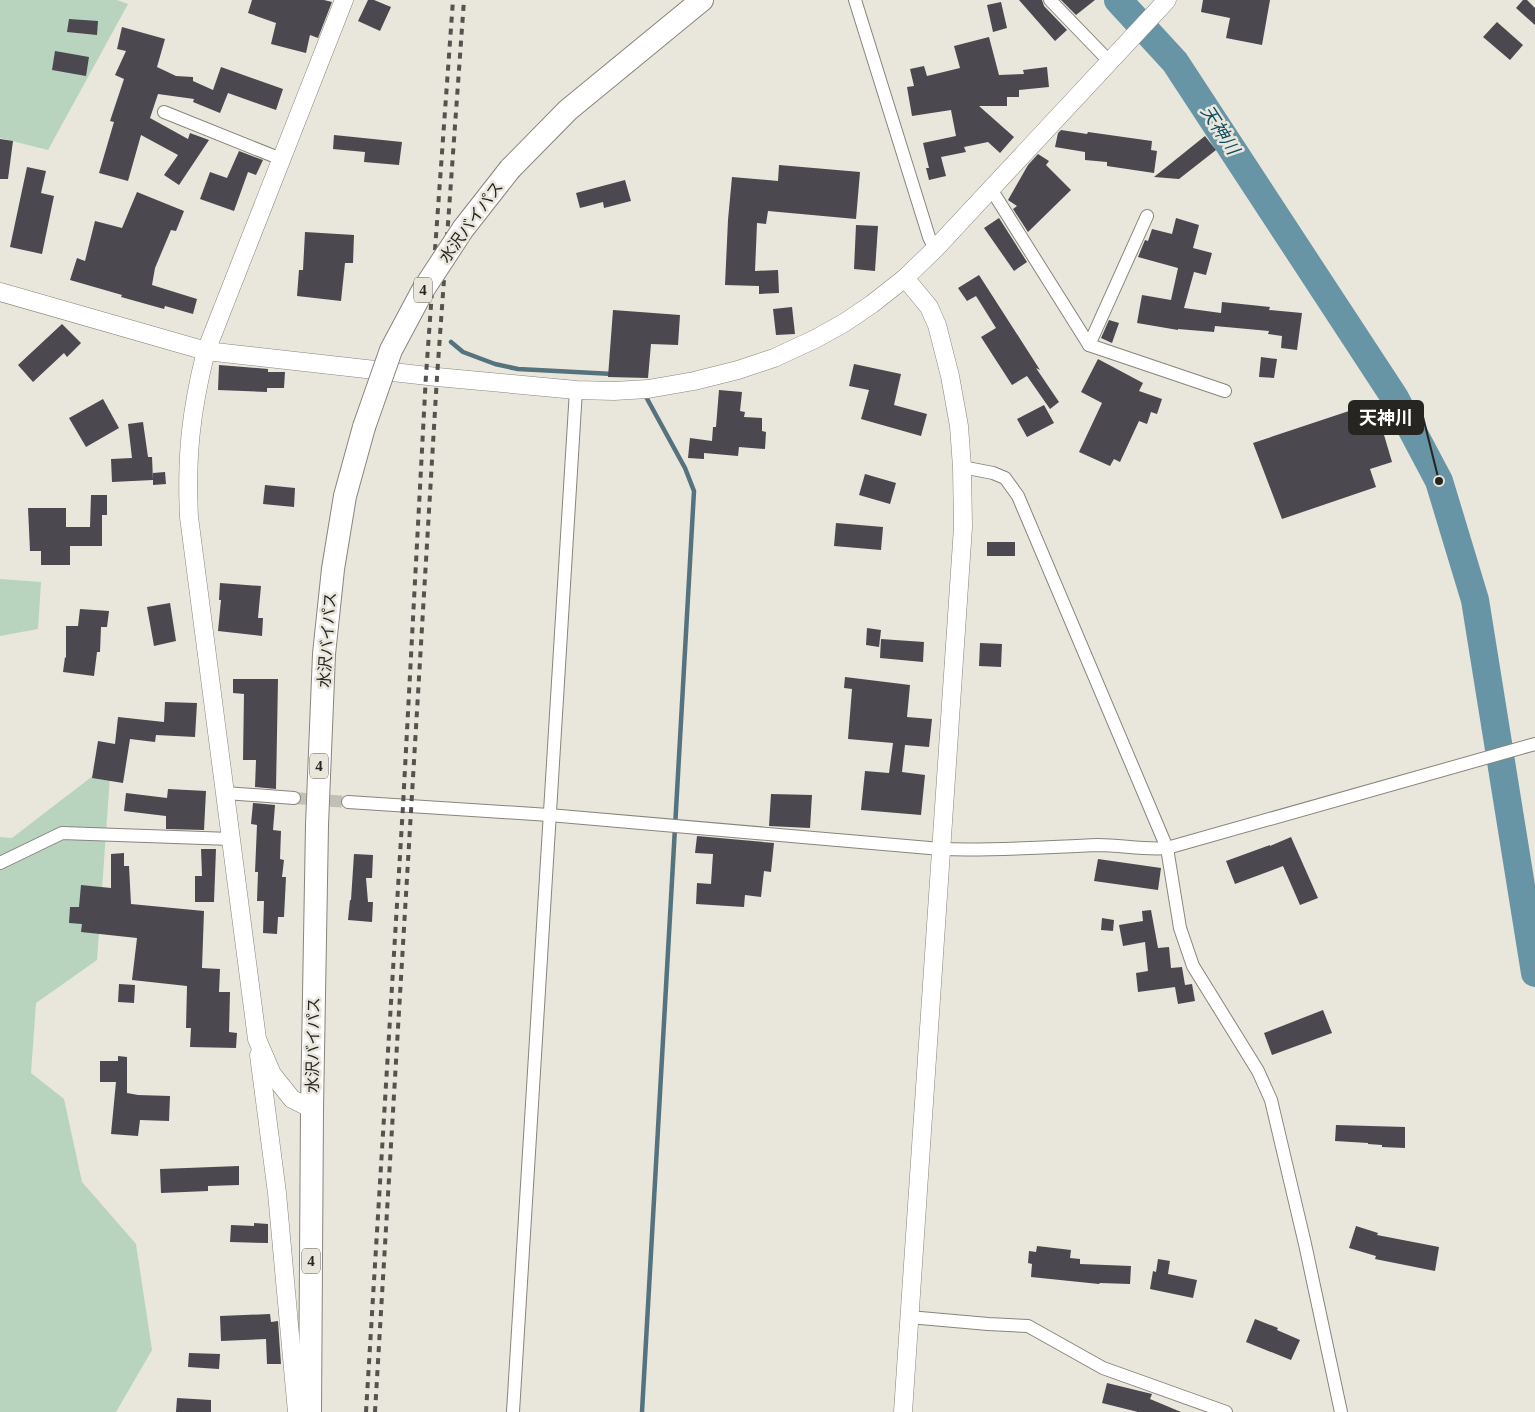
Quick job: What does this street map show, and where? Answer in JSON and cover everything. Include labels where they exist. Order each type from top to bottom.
[{"type":"highway","name":"水沢バイパス","points":[[310,1412],[312,1109],[317,825],[324,654],[333,569],[345,496],[364,427],[391,350],[423,290],[463,229],[510,169],[568,110],[702,0]]},
{"type":"street","points":[[297,1412],[277,1193],[263,1098],[257,1039],[189,517],[187,474],[196,387],[206,351],[344,0]]},
{"type":"street","points":[[855,0],[929,236],[935,249]]},
{"type":"street","points":[[1050,0],[1110,62]]},
{"type":"street","points":[[0,292],[206,351],[437,377],[576,390],[614,391],[648,389],[694,381],[765,361],[815,339],[844,323],[905,278],[935,249],[1166,0]]},
{"type":"street","points":[[164,112],[281,159]]},
{"type":"street","points":[[991,189],[1089,345],[1225,391]]},
{"type":"street","points":[[1089,345],[1147,216]]},
{"type":"street","points":[[903,1412],[963,527],[962,467],[958,418],[950,376],[929,307],[905,278]]},
{"type":"street","points":[[513,1412],[576,390]]},
{"type":"street","points":[[962,467],[1006,478],[1018,496],[1167,848],[1180,928],[1193,966],[1258,1072],[1271,1100],[1341,1412]]},
{"type":"street","points":[[348,802],[549,815],[941,849],[976,850],[1101,845],[1152,849],[1167,848],[1535,744]]},
{"type":"street","points":[[225,793],[294,798]]},
{"type":"street","points":[[0,863],[62,833],[231,839]]},
{"type":"street","points":[[257,1039],[272,1074],[292,1099],[312,1109]]},
{"type":"street","points":[[909,1317],[1028,1326],[1102,1368],[1226,1412]]},
{"type":"green space","points":[[0,0],[117,0],[128,4],[48,150],[0,138]]},
{"type":"green space","points":[[0,579],[41,582],[38,629],[0,636]]},
{"type":"green space","points":[[111,762],[97,960],[36,1003],[31,1073],[64,1099],[82,1182],[136,1244],[152,1350],[116,1412],[0,1412],[0,837],[12,838]]},
{"type":"building","points":[[252,0],[324,0],[332,2],[318,38],[310,35],[306,53],[271,44],[276,23],[248,13]]},
{"type":"building","points":[[368,0],[374,0],[391,7],[380,31],[358,21]]},
{"type":"building","points":[[1019,0],[1042,0],[1044,6],[1067,30],[1055,41]]},
{"type":"building","points":[[1061,0],[1095,0],[1076,15]]},
{"type":"building","points":[[1203,0],[1270,0],[1262,45],[1226,38],[1230,18],[1201,12]]},
{"type":"building","points":[[1523,0],[1527,0],[1535,8],[1535,25],[1516,8]]},
{"type":"building","points":[[1001,2],[1007,28],[993,32],[987,5]]},
{"type":"building","points":[[69,19],[98,21],[97,35],[67,32]]},
{"type":"building","points":[[1497,22],[1523,45],[1510,60],[1483,37]]},
{"type":"building","points":[[122,27],[165,39],[157,67],[176,76],[193,77],[193,81],[213,90],[221,67],[283,89],[276,110],[228,93],[220,113],[193,102],[194,99],[158,94],[150,118],[188,139],[190,133],[209,140],[179,185],[164,175],[178,155],[141,135],[128,181],[99,173],[114,122],[110,121],[124,79],[115,75],[126,51],[117,49]]},
{"type":"building","points":[[989,37],[999,75],[1024,74],[1023,70],[1047,67],[1049,87],[1019,90],[1019,97],[1007,97],[1007,106],[979,106],[1014,137],[1000,153],[988,142],[964,147],[966,152],[941,157],[946,176],[929,180],[926,168],[929,168],[923,143],[956,136],[951,110],[912,116],[907,87],[914,86],[910,69],[924,66],[927,76],[960,68],[954,46]]},
{"type":"building","points":[[55,51],[89,57],[86,76],[52,70]]},
{"type":"building","points":[[1061,130],[1152,141],[1151,150],[1157,151],[1154,173],[1107,166],[1107,162],[1085,160],[1085,152],[1055,147],[1058,133]]},
{"type":"building","points":[[334,135],[402,142],[399,165],[364,162],[365,152],[333,149]]},
{"type":"building","points":[[1205,136],[1216,150],[1179,179],[1154,177]]},
{"type":"building","points":[[0,139],[13,141],[8,179],[0,179]]},
{"type":"building","points":[[239,151],[263,160],[256,175],[248,172],[234,211],[200,199],[210,172],[227,178]]},
{"type":"building","points":[[1038,154],[1049,161],[1046,165],[1071,190],[1028,232],[1013,209],[1017,206],[1008,200],[1028,165]]},
{"type":"building","points":[[779,165],[860,172],[856,219],[768,211],[766,224],[757,223],[755,271],[778,270],[779,293],[759,294],[759,286],[725,285],[732,177],[778,181]]},
{"type":"building","points":[[27,167],[46,171],[41,193],[54,196],[42,254],[10,247]]},
{"type":"building","points":[[625,180],[631,201],[604,208],[603,202],[580,208],[576,193]]},
{"type":"building","points":[[137,192],[184,211],[176,231],[171,230],[155,268],[152,285],[197,299],[193,314],[165,306],[164,309],[70,280],[77,258],[85,261],[95,221],[122,228]]},
{"type":"building","points":[[999,218],[1027,262],[1014,271],[984,228]]},
{"type":"building","points":[[1176,218],[1199,225],[1193,248],[1212,253],[1206,275],[1194,272],[1184,308],[1221,313],[1222,302],[1270,307],[1269,310],[1302,313],[1297,350],[1281,348],[1282,336],[1268,334],[1269,331],[1215,326],[1214,332],[1178,330],[1137,323],[1142,295],[1171,300],[1178,268],[1138,257],[1145,240],[1148,241],[1152,229],[1172,234]]},
{"type":"building","points":[[856,225],[878,226],[875,271],[854,269]]},
{"type":"building","points":[[305,232],[354,235],[353,263],[345,263],[341,301],[297,296],[299,270],[303,270]]},
{"type":"building","points":[[979,275],[1059,402],[1050,409],[1027,376],[1012,385],[981,337],[996,328],[976,296],[967,301],[958,288]]},
{"type":"building","points":[[792,307],[795,334],[776,335],[773,309]]},
{"type":"building","points":[[613,310],[680,315],[678,345],[651,344],[648,378],[608,377]]},
{"type":"building","points":[[1109,320],[1119,323],[1112,343],[1101,338]]},
{"type":"building","points":[[62,324],[81,343],[67,357],[64,353],[33,382],[18,365]]},
{"type":"building","points":[[1261,357],[1277,359],[1274,378],[1259,377]]},
{"type":"building","points":[[1098,359],[1143,383],[1139,391],[1162,399],[1157,414],[1151,412],[1147,424],[1139,421],[1120,462],[1114,459],[1110,466],[1079,452],[1102,403],[1081,392]]},
{"type":"building","points":[[854,364],[901,374],[894,405],[927,414],[921,436],[861,419],[869,390],[849,386]]},
{"type":"building","points":[[219,365],[268,369],[268,372],[285,372],[284,388],[267,388],[267,392],[218,390]]},
{"type":"building","points":[[719,390],[742,392],[740,411],[745,412],[744,417],[762,418],[762,431],[766,432],[765,449],[739,447],[738,456],[704,453],[704,459],[688,458],[690,438],[712,441],[713,427],[716,427]]},
{"type":"building","points":[[103,399],[119,428],[86,447],[69,418]]},
{"type":"building","points":[[1374,401],[1392,462],[1370,469],[1376,487],[1282,519],[1253,443]]},
{"type":"building","points":[[1044,405],[1054,423],[1027,437],[1017,419]]},
{"type":"building","points":[[143,422],[148,457],[152,457],[153,480],[112,482],[111,459],[132,458],[128,424]]},
{"type":"building","points":[[165,472],[166,484],[153,485],[153,473]]},
{"type":"building","points":[[865,474],[896,483],[890,504],[859,495]]},
{"type":"building","points":[[265,485],[295,488],[294,507],[263,504]]},
{"type":"building","points":[[91,495],[107,495],[107,515],[102,515],[102,546],[70,546],[70,565],[41,565],[41,551],[30,551],[28,508],[66,508],[66,527],[90,527]]},
{"type":"building","points":[[836,523],[883,527],[881,550],[834,546]]},
{"type":"building","points":[[987,542],[1015,542],[1015,556],[987,556]]},
{"type":"building","points":[[220,583],[261,586],[258,618],[263,618],[262,636],[218,631],[221,600],[219,600]]},
{"type":"building","points":[[170,603],[176,641],[154,646],[147,607]]},
{"type":"building","points":[[80,609],[109,611],[107,627],[101,627],[100,652],[97,652],[94,676],[63,672],[66,658],[66,626],[78,626]]},
{"type":"building","points":[[867,628],[881,630],[879,647],[866,645]]},
{"type":"building","points":[[881,639],[924,642],[923,662],[880,658]]},
{"type":"building","points":[[980,643],[1002,644],[1001,667],[979,666]]},
{"type":"building","points":[[845,677],[910,685],[907,717],[932,719],[929,747],[905,745],[902,772],[925,775],[921,815],[861,810],[865,771],[889,773],[893,743],[848,739],[852,689],[844,688]]},
{"type":"building","points":[[233,679],[278,679],[276,789],[255,787],[256,760],[243,760],[244,694],[233,693]]},
{"type":"building","points":[[165,702],[197,703],[195,737],[156,735],[155,742],[130,739],[123,783],[92,778],[98,741],[115,744],[118,717],[164,722]]},
{"type":"building","points":[[168,789],[206,791],[204,830],[166,829],[166,816],[124,811],[126,793],[167,798]]},
{"type":"building","points":[[771,794],[812,795],[810,828],[769,826]]},
{"type":"building","points":[[253,803],[275,805],[273,830],[281,831],[280,859],[284,860],[282,877],[286,877],[284,917],[278,917],[277,934],[263,933],[264,901],[257,901],[258,872],[255,872],[257,825],[251,824]]},
{"type":"building","points":[[697,836],[774,843],[771,872],[764,871],[761,897],[745,895],[744,907],[696,904],[697,883],[711,884],[713,854],[695,853]]},
{"type":"building","points":[[1291,837],[1318,898],[1300,905],[1283,866],[1235,884],[1226,861]]},
{"type":"building","points":[[201,849],[216,849],[214,902],[195,902],[195,876],[202,876]]},
{"type":"building","points":[[124,853],[124,866],[129,866],[131,904],[204,911],[202,968],[220,969],[219,992],[230,992],[229,1032],[237,1033],[236,1048],[190,1047],[191,1028],[186,1028],[187,986],[132,980],[137,938],[81,932],[82,924],[69,923],[70,907],[79,907],[81,885],[111,888],[111,854]]},
{"type":"building","points":[[354,854],[373,855],[372,878],[366,878],[368,902],[373,902],[372,922],[348,920]]},
{"type":"building","points":[[1098,859],[1161,868],[1158,890],[1094,881]]},
{"type":"building","points":[[1151,910],[1158,948],[1169,947],[1171,968],[1182,967],[1185,985],[1192,984],[1195,1001],[1178,1004],[1175,987],[1138,992],[1136,973],[1148,971],[1145,942],[1123,946],[1119,925],[1143,921],[1142,911]]},
{"type":"building","points":[[1102,918],[1114,920],[1113,931],[1101,930]]},
{"type":"building","points":[[119,984],[135,985],[134,1003],[118,1002]]},
{"type":"building","points":[[1323,1010],[1332,1033],[1272,1055],[1264,1033]]},
{"type":"building","points":[[118,1056],[127,1057],[127,1093],[170,1096],[169,1121],[140,1120],[138,1136],[111,1134],[116,1082],[100,1082],[100,1061],[118,1061]]},
{"type":"building","points":[[1336,1125],[1405,1127],[1405,1148],[1335,1141]]},
{"type":"building","points":[[239,1166],[239,1185],[208,1186],[208,1191],[161,1193],[160,1169]]},
{"type":"building","points":[[254,1223],[268,1224],[268,1243],[230,1242],[231,1225],[254,1226]]},
{"type":"building","points":[[1356,1226],[1378,1233],[1377,1235],[1439,1247],[1435,1271],[1375,1259],[1376,1256],[1349,1248]]},
{"type":"building","points":[[1037,1246],[1071,1250],[1070,1258],[1080,1259],[1080,1264],[1131,1266],[1130,1284],[1099,1284],[1031,1277],[1032,1264],[1028,1263],[1029,1251],[1036,1252]]},
{"type":"building","points":[[1158,1259],[1170,1261],[1168,1274],[1197,1280],[1193,1298],[1150,1289],[1153,1271],[1156,1272]]},
{"type":"building","points":[[270,1314],[271,1322],[278,1321],[281,1364],[267,1364],[266,1339],[221,1341],[220,1316]]},
{"type":"building","points":[[1255,1319],[1278,1328],[1277,1330],[1300,1340],[1291,1360],[1246,1342]]},
{"type":"building","points":[[189,1353],[220,1354],[219,1369],[188,1367]]},
{"type":"building","points":[[1107,1383],[1152,1394],[1150,1399],[1181,1412],[1138,1412],[1102,1403]]},
{"type":"building","points":[[177,1398],[211,1400],[211,1412],[176,1412]]},
{"type":"waterway","name":"天神川","points":[[1118,0],[1175,62],[1395,398],[1439,481],[1475,600],[1535,973]]},
{"type":"waterway","points":[[451,342],[463,352],[495,364],[518,369],[613,374]]},
{"type":"waterway","points":[[642,1412],[694,491],[685,468],[645,395]]},
{"type":"tunnel","points":[[294,798],[348,802]]},
{"type":"railway","points":[[366,1412],[403,806],[426,375],[453,0]]},
{"type":"railway","points":[[375,1412],[437,377],[464,0]]},
{"type":"place","name":"天神川","points":[[1439,481]]}]
